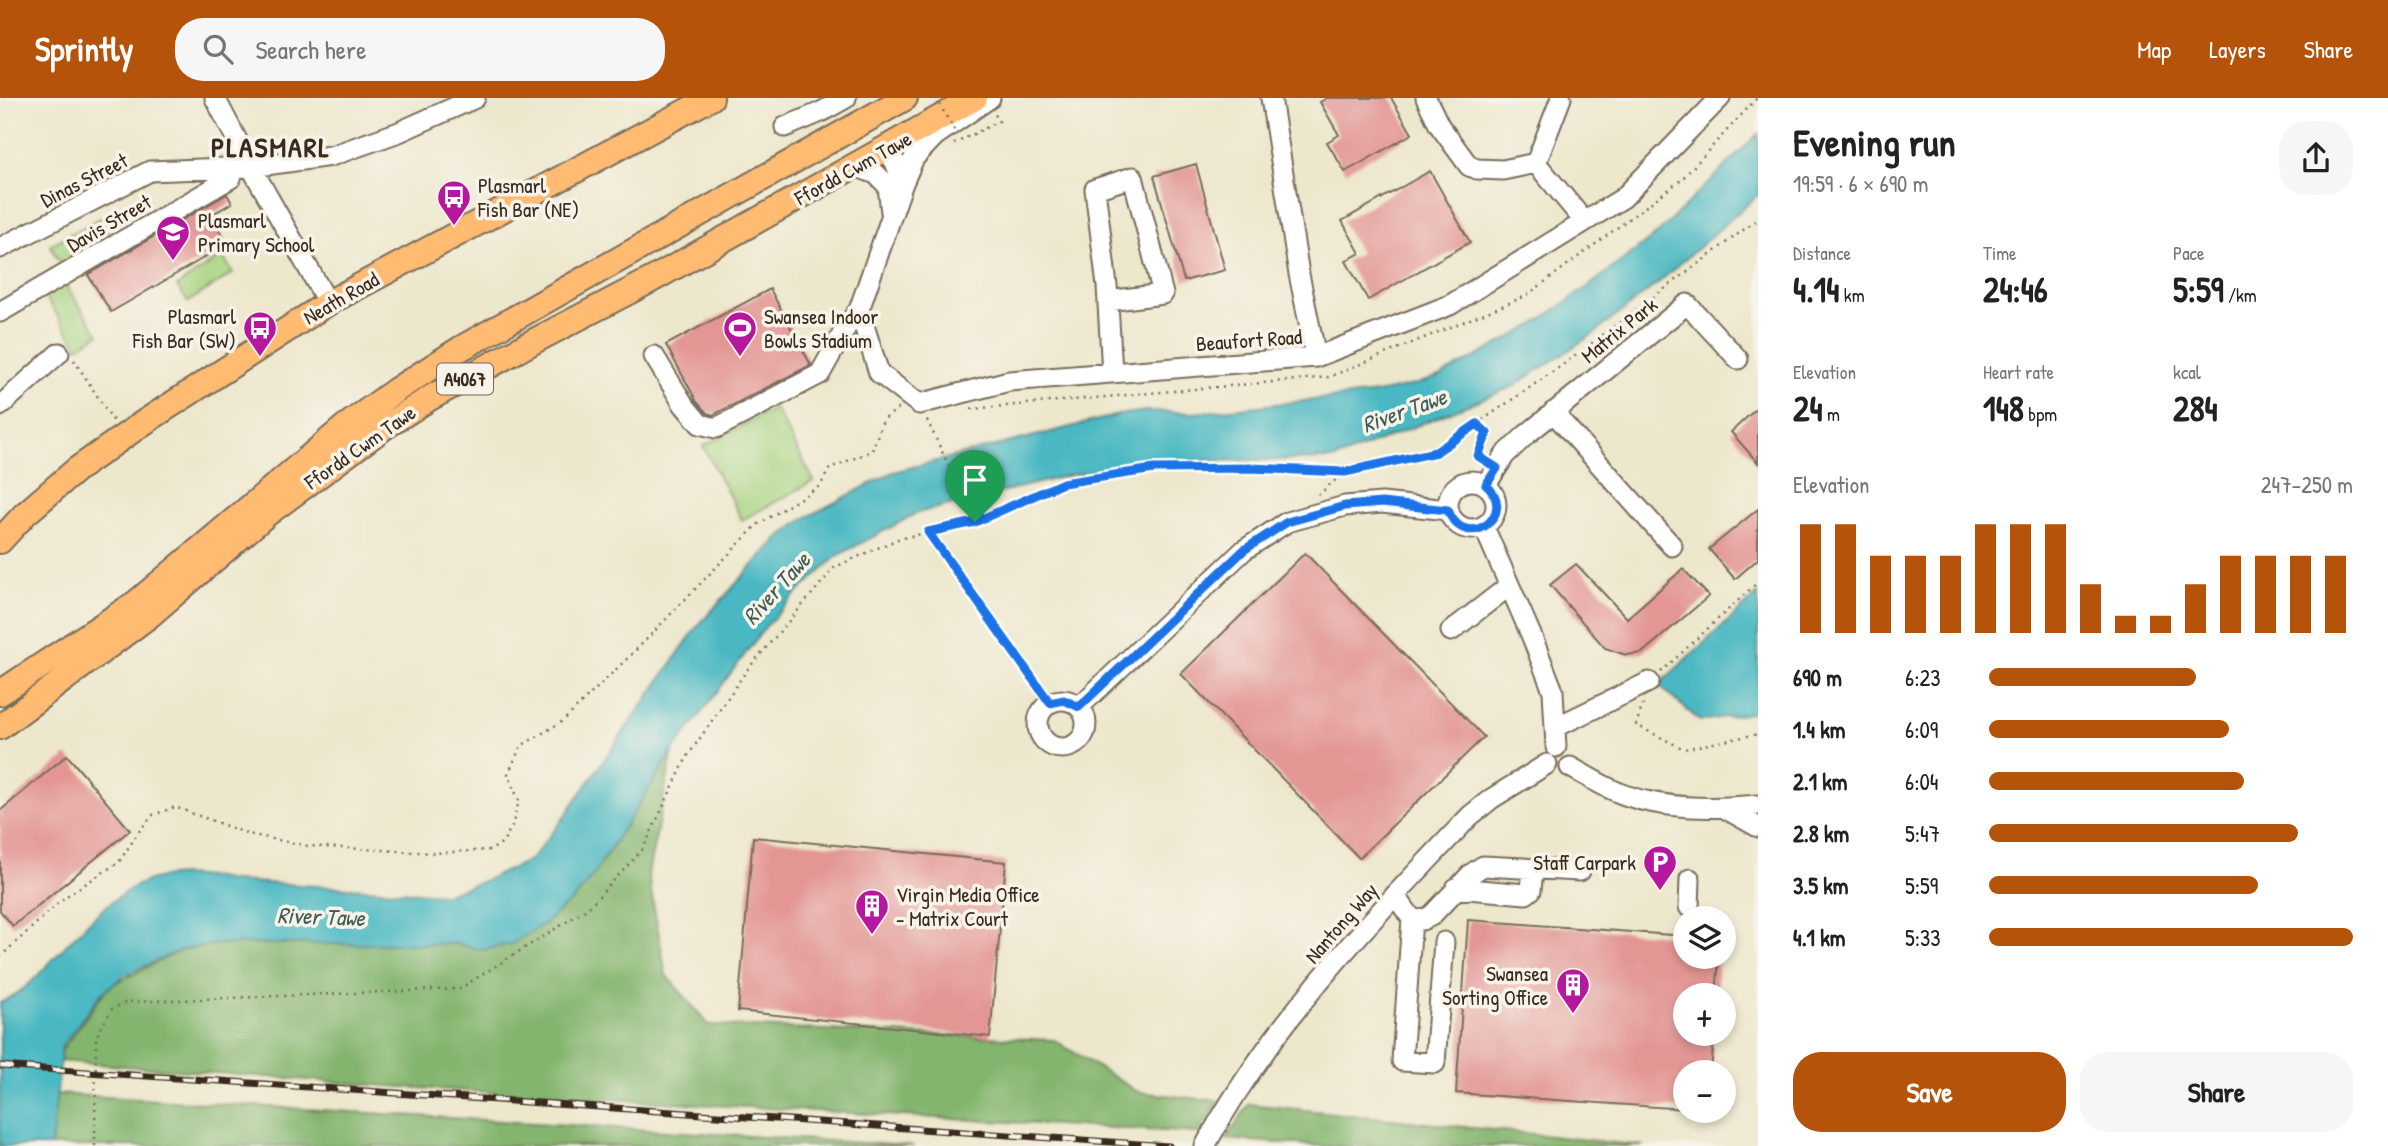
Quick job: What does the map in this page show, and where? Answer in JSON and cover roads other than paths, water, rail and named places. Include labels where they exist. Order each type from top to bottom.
[{"type":"main road","name":"Neath Road","points":[[0,541],[25,514],[76,470],[328,303],[711,98]]},
{"type":"main road","name":"Ffordd Cwm Tawe","points":[[0,693],[136,603],[337,433],[386,397],[460,349],[905,98]]},
{"type":"main road","name":"Ffordd Cwm Tawe","points":[[0,727],[150,615],[268,513],[383,428],[466,379],[653,279],[886,149],[986,102]]},
{"type":"main road","points":[[607,265],[707,227],[858,142],[872,142],[886,149]]},
{"type":"street","points":[[215,98],[243,167],[328,303]]},
{"type":"street","name":"Dinas Street","points":[[0,248],[150,171],[243,167],[331,156],[400,132],[475,98]]},
{"type":"street","points":[[785,127],[846,98]]},
{"type":"street","points":[[1271,98],[1299,274],[1316,357]]},
{"type":"street","points":[[1426,98],[1447,136],[1469,166],[1503,170],[1536,163]]},
{"type":"street","points":[[1536,163],[1561,98]]},
{"type":"street","name":"Beaufort Road","points":[[859,310],[879,373],[919,404],[1009,381],[1316,357],[1450,305],[1623,198],[1720,98]]},
{"type":"street","points":[[654,356],[684,405],[700,424],[716,428],[820,374],[848,324],[859,310],[903,183],[915,158],[935,135],[986,102]]},
{"type":"street","points":[[886,149],[895,162],[903,183]]},
{"type":"street","points":[[1536,163],[1584,221]]},
{"type":"street","points":[[855,166],[876,174],[888,186],[891,216]]},
{"type":"street","name":"Davis Street","points":[[0,312],[231,178],[243,167]]},
{"type":"street","points":[[1108,301],[1163,294],[1133,177],[1095,189],[1108,301],[1112,373]]},
{"type":"street","name":"Matrix Park","points":[[1486,485],[1505,455],[1526,435],[1687,304],[1738,359]]},
{"type":"street","points":[[0,406],[59,353]]},
{"type":"street","points":[[1553,412],[1672,546]]},
{"type":"street","points":[[1474,481],[1486,485],[1494,494],[1497,506],[1493,518],[1477,530],[1462,527],[1451,517],[1448,510],[1449,497],[1461,483],[1474,481]]},
{"type":"street","points":[[1079,707],[1244,550],[1287,522],[1345,506],[1382,503],[1448,510]]},
{"type":"street","points":[[1484,527],[1553,691],[1553,746],[1564,747],[1570,752],[1570,767],[1626,796],[1652,803],[1724,808],[1758,806]]},
{"type":"street","points":[[1451,631],[1509,586]]},
{"type":"street","name":"Nantong Way","points":[[1205,1146],[1266,1049],[1338,959],[1395,895],[1470,817],[1553,746],[1649,682]]},
{"type":"street","points":[[1064,700],[1079,707],[1086,719],[1084,733],[1075,745],[1061,749],[1045,743],[1038,733],[1039,716],[1050,703],[1064,700]]},
{"type":"street","points":[[1724,808],[1758,827]]},
{"type":"street","points":[[1412,919],[1422,920],[1431,916],[1456,888],[1483,866],[1580,871]]},
{"type":"street","points":[[1689,906],[1690,879]]},
{"type":"street","points":[[1395,895],[1412,919],[1402,1060],[1435,1063],[1444,942]]},
{"type":"water","name":"River Tawe","points":[[1758,134],[1758,195],[1658,283],[1596,332],[1514,386],[1335,459],[1190,461],[1117,467],[1066,476],[917,513],[837,556],[766,626],[673,751],[594,874],[574,899],[545,923],[511,944],[482,950],[457,944],[217,944],[181,950],[125,975],[100,995],[62,1046],[51,1146],[0,1146],[0,1003],[31,982],[89,922],[127,891],[153,879],[183,875],[233,881],[446,894],[524,863],[532,858],[560,823],[697,627],[777,539],[805,518],[893,472],[1118,415],[1145,411],[1194,413],[1377,393],[1441,376],[1532,326],[1589,286],[1657,234]]},
{"type":"water","points":[[1758,594],[1758,712],[1700,721],[1658,685]]},
{"type":"railway","points":[[0,1066],[1169,1146]]},
{"type":"place","name":"Plasmarl Fish Bar (NE)","points":[[454,227]]},
{"type":"place","name":"Plasmarl Primary School","points":[[173,262]]},
{"type":"place","name":"Plasmarl Fish Bar (SW)","points":[[260,358]]},
{"type":"place","name":"Swansea Indoor Bowls Stadium","points":[[740,358]]},
{"type":"place","name":"Staff Carpark","points":[[1660,892]]},
{"type":"place","name":"Virgin Media Office - Matrix Court","points":[[872,936]]},
{"type":"place","name":"Swansea Sorting Office","points":[[1573,1015]]},
{"type":"district","name":"PLASMARL","points":[[271,147]]}]
